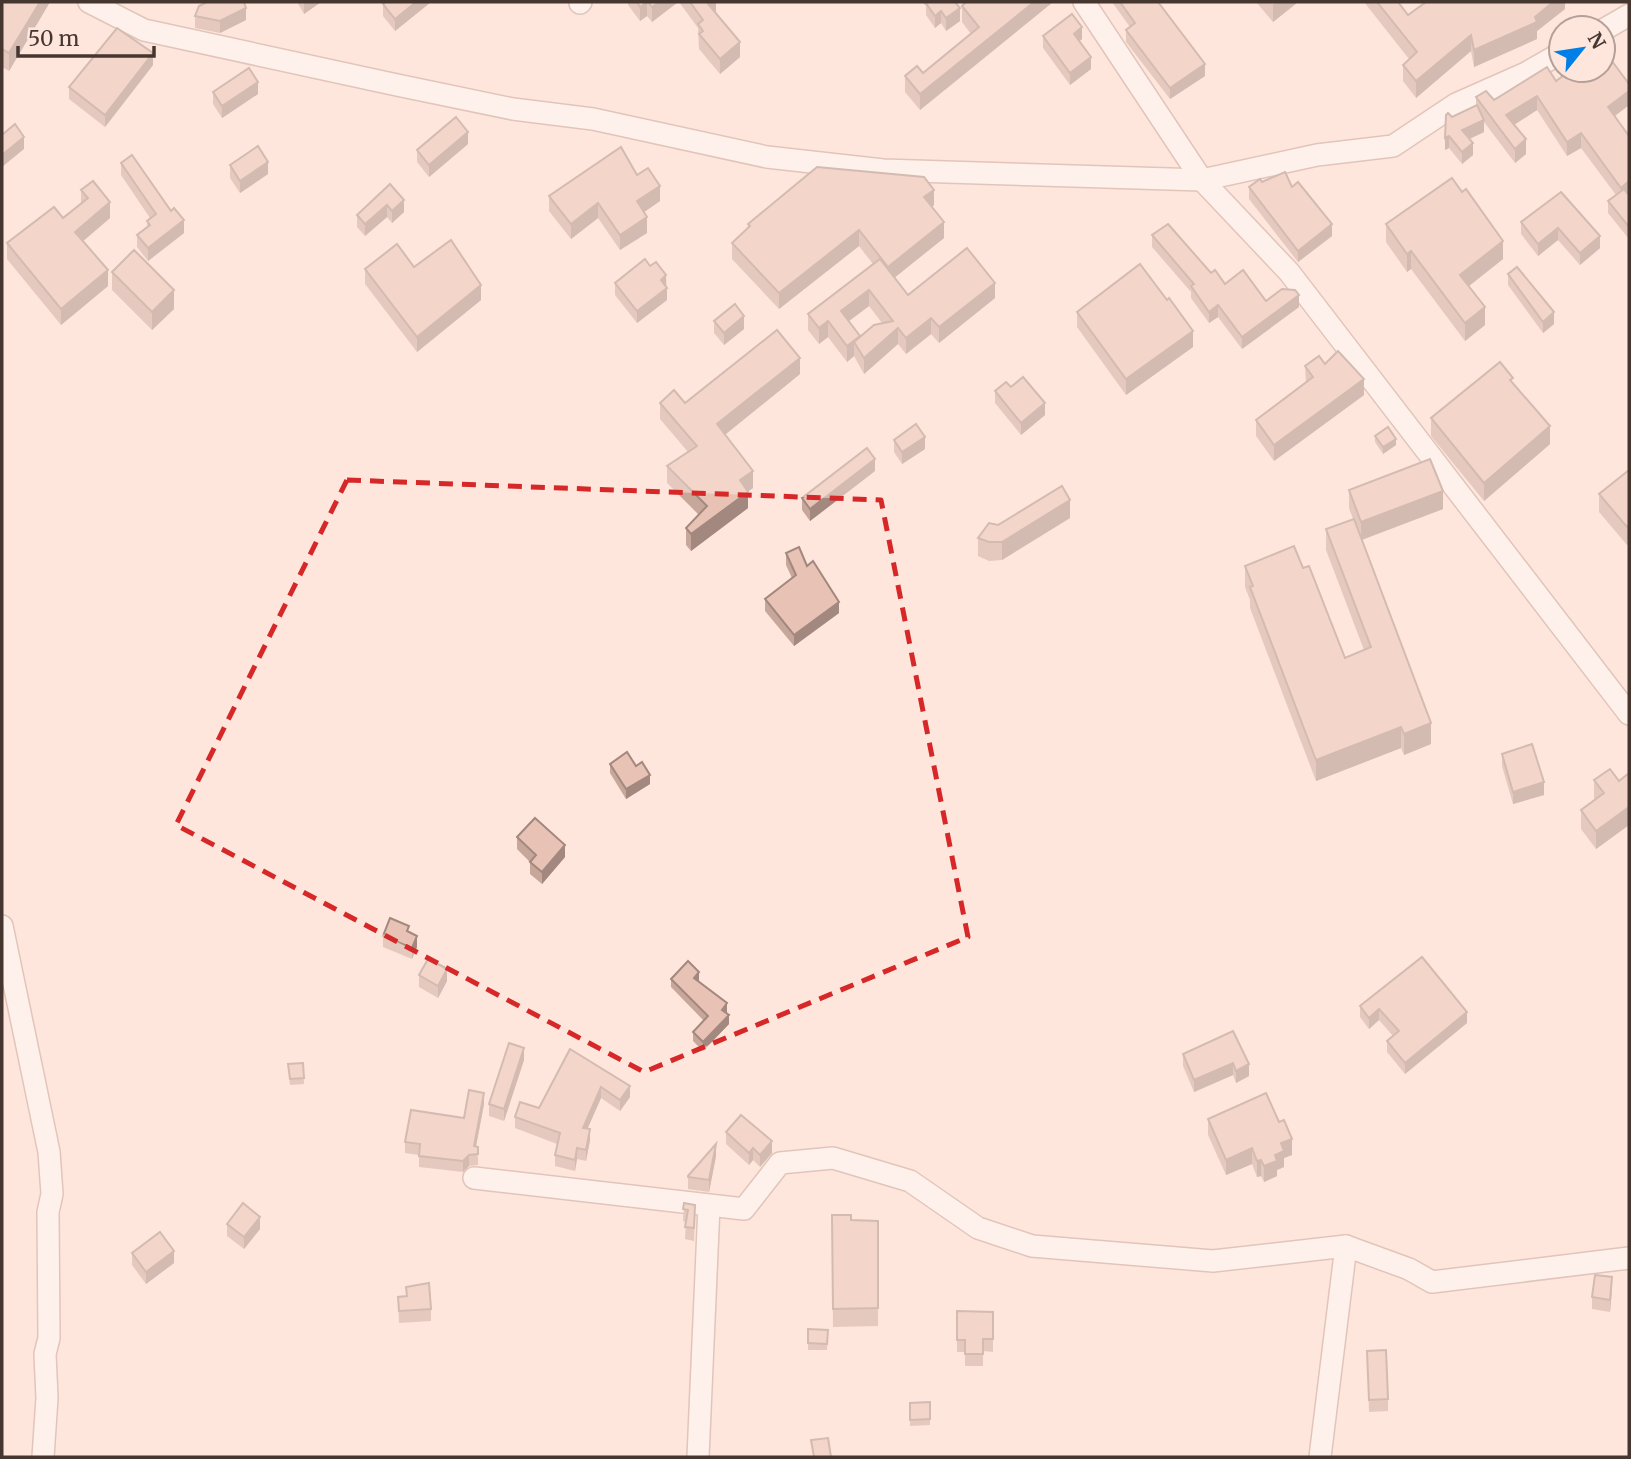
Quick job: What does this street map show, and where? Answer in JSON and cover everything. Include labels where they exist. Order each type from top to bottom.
[{"type":"street","points":[[89,2],[144,30],[513,109],[593,119],[767,157],[883,170],[1202,180],[1317,155],[1392,146],[1456,104],[1547,61]]},
{"type":"street","points":[[1084,2],[1202,180],[1289,272],[1629,714]]},
{"type":"street","points":[[2,926],[49,1152],[52,1194],[48,1212],[49,1338],[45,1354],[47,1398],[43,1457]]},
{"type":"street","points":[[474,1178],[744,1209],[780,1163],[832,1158],[910,1181],[978,1228],[1032,1246],[1213,1261],[1346,1246],[1409,1269],[1432,1282],[1629,1258]]},
{"type":"street","points":[[698,1457],[709,1206]]},
{"type":"street","points":[[1320,1457],[1346,1246]]},
{"type":"highlighted area","points":[[347,480],[881,500],[968,937],[644,1072],[176,825]]},
{"type":"building","points":[[2,2],[40,2],[9,53],[2,49]]},
{"type":"building","points":[[207,2],[244,2],[246,8],[220,21],[195,16],[199,6]]},
{"type":"building","points":[[416,2],[395,19],[383,4]]},
{"type":"building","points":[[690,2],[711,2],[708,4],[740,42],[720,59],[699,34],[703,31],[698,24],[703,20]]},
{"type":"building","points":[[927,2],[955,2],[960,8],[946,18],[941,11],[935,16]]},
{"type":"building","points":[[966,2],[1034,2],[920,94],[905,76],[917,66],[923,73],[979,27],[962,6]]},
{"type":"building","points":[[1120,2],[1158,2],[1205,64],[1170,88],[1126,30],[1135,23]]},
{"type":"building","points":[[1377,2],[1398,2],[1408,15],[1426,2],[1553,2],[1535,17],[1537,22],[1474,50],[1471,35],[1416,81],[1403,65],[1417,52]]},
{"type":"building","points":[[1072,14],[1082,27],[1074,34],[1091,57],[1070,73],[1043,36]]},
{"type":"building","points":[[117,28],[153,53],[105,115],[69,87]]},
{"type":"building","points":[[1547,67],[1547,84],[1617,84],[1617,68],[1629,84],[1629,91],[1608,107],[1629,136],[1629,181],[1621,188],[1581,133],[1567,142],[1537,96],[1506,115],[1526,139],[1515,149],[1476,97],[1486,91],[1494,100]]},
{"type":"building","points":[[249,68],[258,82],[222,106],[213,92]]},
{"type":"building","points":[[1477,105],[1484,120],[1462,130],[1473,143],[1462,152],[1449,136],[1445,138],[1446,115],[1448,113],[1452,117]]},
{"type":"building","points":[[456,117],[468,132],[429,165],[417,150]]},
{"type":"building","points":[[15,124],[24,137],[2,155],[2,135]]},
{"type":"building","points":[[258,146],[268,162],[240,181],[230,165]]},
{"type":"building","points":[[621,147],[637,175],[648,168],[660,186],[637,201],[647,217],[620,235],[598,203],[571,224],[549,196]]},
{"type":"building","points":[[132,155],[171,211],[174,208],[184,220],[148,248],[137,235],[150,225],[147,221],[156,214],[121,163]]},
{"type":"building","points":[[817,167],[924,177],[934,190],[924,197],[944,222],[888,267],[859,230],[779,293],[732,243],[750,226],[748,224]]},
{"type":"building","points":[[1285,172],[1292,187],[1298,182],[1332,224],[1298,251],[1249,187],[1260,179],[1262,182]]},
{"type":"building","points":[[1452,178],[1462,192],[1466,189],[1503,241],[1460,275],[1485,307],[1465,323],[1411,251],[1407,254],[1386,224]]},
{"type":"building","points":[[93,181],[110,202],[75,232],[108,270],[61,309],[7,243],[54,207],[63,218],[88,198],[81,190]]},
{"type":"building","points":[[390,184],[404,200],[392,211],[387,205],[365,224],[357,215]]},
{"type":"building","points":[[1624,189],[1629,195],[1629,227],[1608,201]]},
{"type":"building","points":[[1561,192],[1600,236],[1580,253],[1558,228],[1538,244],[1521,222]]},
{"type":"building","points":[[1168,224],[1211,273],[1215,270],[1225,284],[1243,270],[1266,301],[1282,289],[1295,290],[1299,295],[1242,337],[1218,305],[1209,312],[1191,286],[1194,284],[1152,235]]},
{"type":"building","points":[[451,240],[481,285],[417,337],[365,269],[397,244],[414,267]]},
{"type":"building","points":[[967,248],[995,283],[939,327],[931,318],[906,338],[898,328],[864,358],[854,342],[874,325],[893,321],[869,290],[841,311],[860,336],[847,346],[828,321],[819,328],[808,314],[880,259],[908,295]]},
{"type":"building","points":[[134,250],[174,290],[152,312],[112,272]]},
{"type":"building","points":[[645,259],[650,266],[656,262],[666,275],[661,280],[667,288],[637,311],[615,283]]},
{"type":"building","points":[[1140,264],[1193,331],[1126,379],[1077,312]]},
{"type":"building","points":[[1517,267],[1554,312],[1543,322],[1508,274]]},
{"type":"building","points":[[735,304],[744,316],[724,333],[714,321]]},
{"type":"building","points":[[777,330],[800,358],[717,424],[753,471],[740,480],[748,492],[691,534],[686,528],[707,506],[667,466],[697,446],[660,403],[674,390],[685,403]]},
{"type":"building","points":[[1338,351],[1364,379],[1274,445],[1256,420],[1313,377],[1305,366],[1319,356],[1325,364]]},
{"type":"building","points":[[1500,362],[1513,378],[1510,380],[1550,426],[1484,483],[1431,418]]},
{"type":"building","points":[[1023,377],[1045,403],[1021,423],[995,391],[1006,382],[1011,387]]},
{"type":"building","points":[[916,424],[925,437],[902,452],[894,440]]},
{"type":"building","points":[[1388,427],[1396,439],[1383,447],[1375,436]]},
{"type":"building","points":[[867,448],[875,459],[810,509],[802,498]]},
{"type":"building","points":[[1430,459],[1443,491],[1361,522],[1349,490]]},
{"type":"building","points":[[1629,470],[1629,525],[1627,527],[1599,494]]},
{"type":"building","points":[[1062,486],[1070,500],[1002,542],[989,542],[978,538],[989,523],[998,525]]},
{"type":"building","points":[[1354,519],[1431,723],[1404,734],[1401,727],[1316,760],[1250,587],[1253,586],[1245,566],[1294,546],[1303,568],[1309,566],[1345,658],[1371,647],[1326,529]]},
{"type":"building","points":[[799,547],[807,566],[813,561],[839,602],[794,635],[765,599],[796,575],[786,553]]},
{"type":"building","points":[[1532,744],[1544,782],[1513,792],[1502,754]]},
{"type":"building","points":[[627,752],[636,766],[642,762],[650,775],[626,789],[610,764]]},
{"type":"building","points":[[1610,769],[1619,781],[1629,773],[1629,807],[1596,831],[1581,810],[1604,793],[1594,780]]},
{"type":"building","points":[[535,818],[565,845],[542,872],[530,862],[536,855],[517,837]]},
{"type":"building","points":[[390,918],[409,926],[407,931],[417,936],[412,948],[383,936]]},
{"type":"building","points":[[1422,957],[1467,1012],[1405,1063],[1387,1041],[1399,1031],[1379,1009],[1369,1018],[1360,1006]]},
{"type":"building","points":[[428,959],[447,969],[438,986],[419,975]]},
{"type":"building","points":[[688,961],[699,972],[694,978],[727,1003],[722,1010],[729,1015],[703,1042],[693,1032],[708,1016],[671,979]]},
{"type":"building","points":[[1233,1031],[1249,1064],[1236,1071],[1233,1063],[1194,1080],[1183,1054]]},
{"type":"building","points":[[509,1043],[524,1048],[504,1109],[489,1104]]},
{"type":"building","points":[[570,1049],[630,1086],[620,1100],[601,1087],[583,1128],[590,1129],[586,1150],[577,1148],[575,1160],[555,1155],[560,1133],[515,1117],[520,1102],[539,1108]]},
{"type":"building","points":[[303,1063],[304,1078],[290,1079],[288,1064]]},
{"type":"building","points":[[469,1090],[484,1093],[474,1146],[478,1147],[478,1154],[469,1155],[463,1161],[419,1156],[420,1144],[405,1142],[411,1110],[464,1118]]},
{"type":"building","points":[[1266,1093],[1279,1122],[1284,1120],[1292,1139],[1281,1143],[1284,1151],[1275,1155],[1277,1161],[1264,1166],[1261,1160],[1257,1161],[1252,1148],[1226,1160],[1208,1119]]},
{"type":"building","points":[[741,1115],[772,1141],[760,1155],[753,1148],[749,1153],[726,1132]]},
{"type":"building","points":[[716,1144],[709,1180],[688,1177],[688,1176]]},
{"type":"building","points":[[243,1203],[260,1217],[244,1237],[227,1224]]},
{"type":"building","points":[[684,1203],[695,1205],[694,1228],[685,1227],[688,1210],[683,1209]]},
{"type":"building","points":[[832,1215],[851,1215],[851,1220],[878,1221],[878,1308],[833,1309]]},
{"type":"building","points":[[160,1232],[174,1251],[146,1272],[132,1253]]},
{"type":"building","points":[[1595,1275],[1612,1277],[1610,1300],[1592,1297]]},
{"type":"building","points":[[429,1283],[431,1309],[399,1311],[398,1297],[407,1296],[406,1287]]},
{"type":"building","points":[[957,1311],[993,1312],[993,1339],[983,1339],[983,1354],[965,1354],[965,1340],[957,1340]]},
{"type":"building","points":[[808,1329],[828,1330],[827,1344],[808,1343]]},
{"type":"building","points":[[1386,1350],[1388,1399],[1369,1400],[1367,1351]]},
{"type":"building","points":[[930,1402],[930,1419],[910,1420],[910,1403]]},
{"type":"building","points":[[828,1438],[831,1457],[814,1457],[811,1440]]}]
